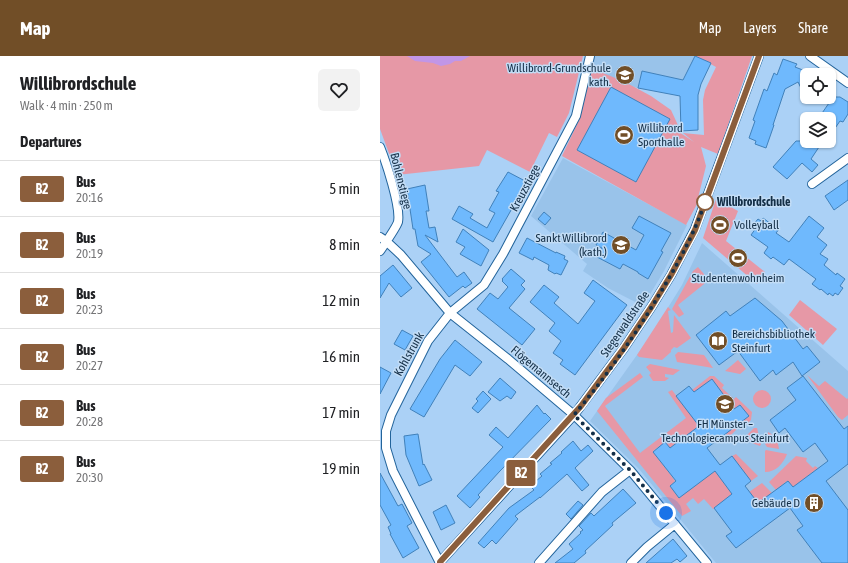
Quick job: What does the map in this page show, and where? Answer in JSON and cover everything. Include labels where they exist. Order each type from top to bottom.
[{"type":"street","name":"Kreuzstiege","points":[[450,313],[484,285],[503,254],[576,116],[590,56]]},
{"type":"street","name":"Stegerwaldstraße","points":[[440,562],[574,415],[635,332],[671,275],[695,230],[759,56]]},
{"type":"street","points":[[810,56],[848,83]]},
{"type":"street","name":"Bohlenstiege","points":[[380,147],[388,169],[398,223],[383,239],[380,251]]},
{"type":"street","points":[[812,184],[848,158]]},
{"type":"street","points":[[383,239],[401,255],[450,313]]},
{"type":"street","name":"Flögemannsesch","points":[[450,313],[508,359],[574,415],[630,470],[706,563]]},
{"type":"street","name":"Kohlstrunk","points":[[440,562],[393,471],[386,448],[386,431],[390,415],[428,342],[450,313]]},
{"type":"street","points":[[541,560],[602,492],[630,470]]},
{"type":"street","points":[[631,563],[646,547],[675,524]]},
{"type":"shaded area","points":[[380,56],[583,56],[569,113],[557,137],[549,133],[530,172],[487,150],[479,166],[397,175],[380,129]]},
{"type":"shaded area","points":[[407,56],[470,56],[461,61],[455,61],[441,66],[433,63],[415,61]]},
{"type":"shaded area","name":"Willibrord-Grundschule kath.","points":[[594,56],[695,56],[683,80],[642,71],[638,88],[591,68]]},
{"type":"shaded area","points":[[696,56],[752,56],[718,154],[701,147],[706,166],[696,206],[686,225],[562,156],[580,118],[591,68],[625,82],[651,96],[671,110],[682,134],[694,142],[683,133],[704,135],[703,100],[705,90],[716,67]]},
{"type":"shaded area","name":"Sankt Willibrord (kath.)","points":[[563,158],[687,225],[664,271],[643,306],[608,288],[583,271],[587,264],[531,216]]},
{"type":"shaded area","points":[[716,199],[738,211],[726,241],[765,272],[757,284],[703,238]]},
{"type":"shaded area","name":"FH Münster – Technologiecampus Steinfurt","points":[[702,243],[848,371],[848,563],[716,563],[639,469],[590,421],[649,338],[682,285]]},
{"type":"shaded area","points":[[698,267],[709,280],[678,305],[684,314],[679,317],[672,309],[693,271]]},
{"type":"shaded area","points":[[800,300],[837,329],[823,345],[789,315]]},
{"type":"shaded area","points":[[668,307],[671,310],[668,311],[671,333],[673,332],[674,315],[691,338],[677,348],[674,347],[662,360],[639,357],[637,355]]},
{"type":"shaded area","points":[[678,352],[704,355],[713,368],[677,362],[675,355]]},
{"type":"shaded area","points":[[738,360],[746,369],[740,374],[725,371]]},
{"type":"shaded area","points":[[650,364],[680,370],[673,375],[665,374],[665,377],[669,378],[665,381],[653,381],[649,375],[651,373],[646,367]]},
{"type":"shaded area","points":[[640,373],[643,377],[605,406],[640,453],[686,418],[668,392],[672,390],[699,426],[670,448],[665,442],[653,451],[675,481],[670,486],[679,498],[715,471],[732,494],[713,509],[704,499],[698,504],[693,498],[686,504],[691,511],[682,516],[597,411],[606,398]]},
{"type":"shaded area","points":[[807,375],[819,386],[825,381],[847,399],[848,398],[848,415],[842,420],[838,417]]},
{"type":"shaded area","points":[[710,376],[714,376],[724,385],[722,388],[734,399],[736,397],[752,412],[751,420],[741,430],[739,427],[728,438],[725,435],[748,416],[740,405],[734,409],[712,379],[694,392],[692,390]]},
{"type":"shaded area","points":[[762,390],[768,393],[771,399],[768,405],[762,408],[756,405],[753,399],[756,393]]},
{"type":"shaded area","points":[[754,428],[757,428],[761,444],[760,446],[744,440]]},
{"type":"shaded area","points":[[768,432],[776,439],[779,449],[767,447],[765,444]]},
{"type":"shaded area","points":[[766,450],[787,454],[779,467],[769,472],[765,472]]},
{"type":"shaded area","points":[[736,454],[758,476],[751,481],[732,456]]},
{"type":"shaded area","points":[[796,456],[807,458],[806,461],[813,468],[815,466],[818,468],[793,487],[787,481],[776,490],[769,482]]},
{"type":"shaded area","points":[[762,483],[772,493],[758,503],[749,492]]},
{"type":"building","points":[[695,56],[711,63],[701,84],[698,95],[698,130],[681,131],[680,96],[638,88],[642,71],[683,80]]},
{"type":"building","points":[[783,59],[797,64],[795,67],[800,69],[800,86],[798,82],[785,89],[766,148],[755,144],[756,141],[749,138],[755,121],[753,120],[764,89],[767,91],[774,73],[777,75]]},
{"type":"building","name":"Willibrord Sporthalle","points":[[611,87],[670,119],[636,182],[577,150]]},
{"type":"building","points":[[836,97],[840,97],[848,102],[848,114],[843,122],[840,121],[836,127],[836,112],[823,112],[828,104],[836,104]]},
{"type":"building","points":[[796,141],[800,141],[800,148],[818,148],[811,159],[818,165],[812,172],[802,163],[787,179],[773,167]]},
{"type":"building","points":[[508,172],[527,182],[493,242],[452,219],[459,206],[473,214],[470,218],[487,228],[495,213],[489,210],[499,192],[496,191]]},
{"type":"building","points":[[848,180],[848,200],[834,210],[825,196]]},
{"type":"building","points":[[425,185],[429,211],[426,211],[429,228],[435,227],[438,242],[425,235],[457,277],[464,272],[472,283],[465,288],[463,286],[449,297],[421,262],[431,254],[418,246],[415,229],[413,229],[407,189]]},
{"type":"building","points":[[544,212],[551,218],[545,225],[538,219]]},
{"type":"building","points":[[639,216],[671,233],[661,251],[663,252],[648,279],[623,264],[620,269],[597,257],[602,248],[596,245],[603,232],[636,250],[644,235],[632,228]]},
{"type":"building","name":"Studentenwohnheim","points":[[809,216],[824,228],[817,237],[827,245],[820,254],[828,259],[824,265],[836,275],[837,273],[845,279],[840,286],[843,288],[838,295],[835,293],[833,296],[829,293],[828,295],[821,289],[820,290],[812,284],[816,279],[789,259],[784,265],[773,257],[771,259],[764,253],[768,247],[751,235],[756,228],[753,225],[758,219],[761,221],[763,218],[780,228],[776,233],[789,242]]},
{"type":"building","points":[[463,229],[489,250],[481,266],[460,254],[465,247],[456,242]]},
{"type":"building","points":[[527,238],[565,256],[564,259],[568,261],[561,275],[555,274],[548,270],[549,265],[534,257],[533,260],[519,253]]},
{"type":"building","points":[[393,265],[412,288],[401,297],[389,283],[380,298],[380,276]]},
{"type":"building","points":[[511,269],[525,281],[521,285],[525,289],[509,308],[535,329],[522,345],[477,309],[490,293],[498,299],[508,287],[502,279]]},
{"type":"building","points":[[593,280],[627,305],[575,375],[560,364],[563,360],[553,353],[561,341],[549,331],[555,323],[530,302],[544,285],[559,297],[554,303],[578,324],[595,301],[584,293]]},
{"type":"building","points":[[755,298],[782,321],[803,349],[807,346],[820,362],[802,376],[793,362],[776,375],[773,370],[760,381],[738,351],[719,365],[696,335],[726,311],[730,316]]},
{"type":"building","points":[[402,330],[413,336],[405,350],[394,344]]},
{"type":"building","points":[[455,340],[482,362],[470,376],[455,365],[424,417],[410,409],[440,359]]},
{"type":"building","points":[[380,367],[391,373],[380,394]]},
{"type":"building","points":[[803,376],[844,429],[848,426],[848,464],[826,481],[848,510],[848,563],[822,563],[797,530],[803,526],[790,508],[736,548],[726,536],[732,532],[714,508],[732,494],[715,471],[679,498],[670,486],[676,481],[653,452],[665,442],[670,448],[699,426],[676,396],[689,386],[694,392],[712,379],[734,409],[740,405],[749,416],[707,448],[720,465],[732,456],[751,481],[745,486],[758,503],[788,481],[793,487],[828,461],[815,443],[803,452],[785,428],[779,433],[770,420],[796,400],[787,388]]},
{"type":"building","points":[[500,378],[516,392],[511,399],[507,396],[500,401],[488,392]]},
{"type":"building","points":[[483,391],[491,399],[478,413],[472,408],[478,401],[476,399]]},
{"type":"building","points":[[537,405],[544,414],[545,413],[551,419],[478,495],[480,497],[470,508],[457,496],[503,447],[489,435],[496,427],[508,438]]},
{"type":"building","points":[[418,434],[423,465],[424,464],[432,480],[419,486],[406,455],[404,436]]},
{"type":"building","points":[[573,441],[581,451],[588,445],[593,451],[575,468],[589,485],[582,491],[567,474],[540,498],[515,516],[518,519],[496,544],[492,540],[484,548],[478,543],[509,508],[534,490],[530,486],[542,476],[540,474],[552,464],[550,463]]},
{"type":"building","points":[[380,473],[398,506],[402,504],[412,523],[407,526],[419,548],[403,558],[390,534],[388,527],[391,525],[380,505]]},
{"type":"building","points":[[623,489],[636,503],[612,523],[613,525],[585,551],[586,553],[574,563],[555,563],[573,549],[569,544],[583,530],[579,526],[591,513],[594,516]]},
{"type":"building","points":[[578,501],[583,505],[571,519],[566,514]]},
{"type":"building","points":[[446,505],[455,523],[441,530],[433,512]]},
{"type":"building","points":[[673,539],[687,556],[680,562],[677,559],[671,563],[646,563]]},
{"type":"bus line","name":"B2","points":[[440,563],[581,406],[624,348],[652,306],[671,275],[695,230],[759,56]]},
{"type":"place","name":"Willibrord-Grundschule kath.","points":[[625,75]]},
{"type":"place","name":"Willibrord Sporthalle","points":[[624,135]]},
{"type":"place","name":"Willibrordschule","points":[[705,202]]},
{"type":"place","name":"Volleyball","points":[[720,225]]},
{"type":"place","name":"Sankt Willibrord (kath.)","points":[[621,245]]},
{"type":"place","name":"Studentenwohnheim","points":[[738,258]]},
{"type":"place","name":"Bereichsbibliothek Steinfurt","points":[[718,341]]},
{"type":"place","name":"FH Münster – Technologiecampus Steinfurt","points":[[725,404]]},
{"type":"place","name":"Gebäude D","points":[[814,503]]},
{"type":"route","points":[[666,513],[630,470],[574,415],[624,348],[652,306],[690,240],[705,202]]}]
